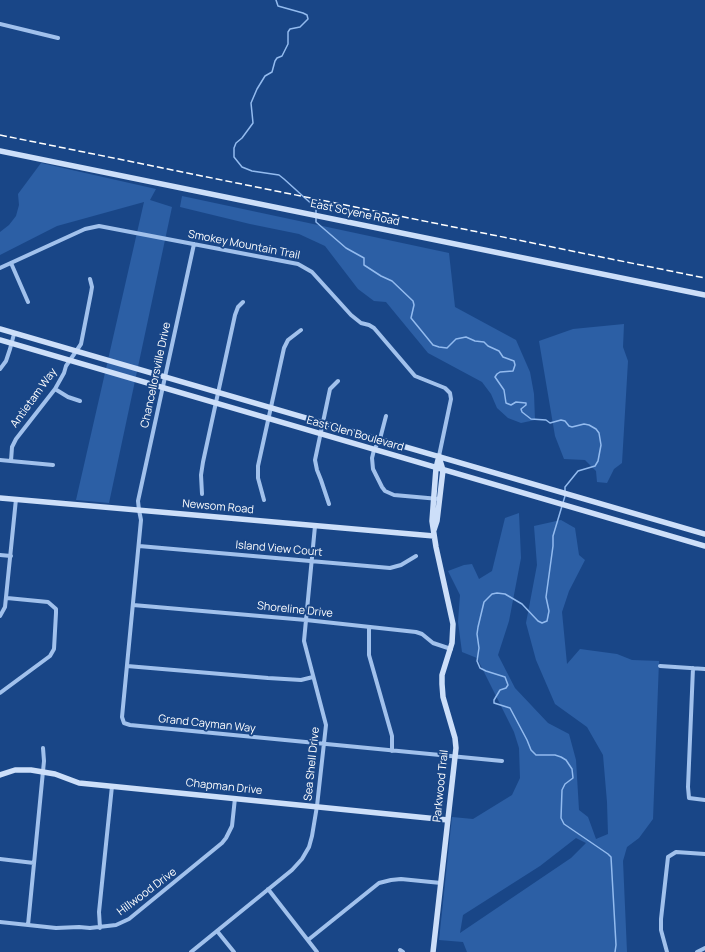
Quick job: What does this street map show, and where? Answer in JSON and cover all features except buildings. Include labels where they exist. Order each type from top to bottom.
[{"type":"street","points":[[0,24],[58,38]]},
{"type":"street","name":"East Scyene Road","points":[[0,151],[705,295]]},
{"type":"street","name":"Smokey Mountain Trail","points":[[0,268],[85,229],[99,226],[298,264],[312,272],[360,323],[374,328],[415,376],[445,388],[450,393],[451,398],[439,456]]},
{"type":"street","name":"Chancellorsville Drive","points":[[138,510],[140,491],[194,244]]},
{"type":"street","points":[[11,263],[28,302]]},
{"type":"street","name":"Antietam Way","points":[[11,461],[12,447],[16,439],[55,388],[69,361],[81,344],[92,286],[90,279]]},
{"type":"street","points":[[202,494],[200,475],[235,315],[238,307],[243,302]]},
{"type":"street","name":"East Glen Boulevard","points":[[0,329],[705,534]]},
{"type":"street","points":[[264,500],[257,473],[268,419],[284,348],[288,340],[300,330]]},
{"type":"street","points":[[0,369],[6,361],[14,334]]},
{"type":"street","name":"East Glen Boulevard","points":[[0,340],[705,546]]},
{"type":"street","points":[[329,504],[315,466],[330,389],[338,382]]},
{"type":"street","points":[[55,388],[68,397],[80,401]]},
{"type":"street","points":[[386,416],[380,439],[374,450],[372,465],[385,491],[394,495],[437,499]]},
{"type":"street","name":"Parkwood Trail","points":[[437,499],[436,468],[439,456]]},
{"type":"street","name":"Parkwood Trail","points":[[433,952],[455,757],[455,738],[443,696],[442,684],[442,674],[451,649],[453,624],[432,521],[443,470],[439,456]]},
{"type":"street","points":[[0,460],[53,465]]},
{"type":"street","name":"Newsom Road","points":[[0,498],[315,526],[434,533]]},
{"type":"street","points":[[0,616],[6,607],[16,499]]},
{"type":"street","name":"Grand Cayman Way","points":[[138,510],[141,520],[122,717],[126,725],[502,761]]},
{"type":"street","name":"Sea Shell Drive","points":[[191,952],[292,870],[305,853],[312,836],[324,744],[325,719],[305,646],[315,526]]},
{"type":"street","points":[[685,540],[688,529]]},
{"type":"street","name":"Island View Court","points":[[138,546],[390,568],[401,565],[416,556]]},
{"type":"street","points":[[0,555],[11,556]]},
{"type":"street","points":[[0,693],[50,656],[54,649],[56,609],[48,602],[6,598]]},
{"type":"street","name":"Shoreline Drive","points":[[133,605],[306,620],[419,633],[433,643],[451,649]]},
{"type":"street","points":[[370,627],[369,655],[392,736],[392,751]]},
{"type":"street","points":[[127,666],[268,678],[302,680],[313,677]]},
{"type":"street","points":[[660,666],[705,669]]},
{"type":"street","points":[[693,668],[688,787],[689,798],[705,800]]},
{"type":"street","points":[[28,925],[44,748]]},
{"type":"street","name":"Chapman Drive","points":[[0,775],[15,770],[31,770],[55,774],[79,783],[448,820]]},
{"type":"street","points":[[100,928],[99,912],[112,786]]},
{"type":"street","name":"Hillwood Drive","points":[[0,922],[56,928],[100,928],[116,925],[129,919],[222,843],[232,826],[235,798]]},
{"type":"street","points":[[668,952],[662,930],[661,919],[667,861],[671,854],[676,852],[705,854]]},
{"type":"street","points":[[0,859],[34,863]]},
{"type":"street","points":[[308,940],[379,883],[401,879],[441,883]]},
{"type":"street","points":[[268,890],[317,952]]},
{"type":"street","points":[[217,931],[234,952]]},
{"type":"street","points":[[697,952],[705,948]]},
{"type":"shaded area","points":[[41,163],[156,189],[150,200],[172,207],[109,503],[76,500],[144,202],[57,226],[0,255],[0,232],[9,225],[16,216],[19,205],[18,194]]},
{"type":"shaded area","points":[[182,196],[449,253],[455,307],[516,340],[530,372],[534,394],[535,420],[521,423],[508,418],[497,408],[491,394],[482,382],[428,353],[386,302],[374,301],[358,289],[325,246],[299,234],[180,207]]},
{"type":"shaded area","points":[[624,324],[623,347],[628,361],[622,463],[614,469],[607,483],[597,482],[596,471],[585,460],[564,459],[555,436],[539,341],[573,329]]},
{"type":"shaded area","points":[[519,513],[521,558],[509,621],[498,655],[515,688],[548,723],[569,734],[576,760],[579,810],[588,817],[596,839],[608,834],[603,755],[587,727],[555,704],[536,660],[526,623],[537,565],[534,526],[561,520],[575,528],[579,555],[585,560],[569,591],[562,612],[567,664],[580,649],[617,654],[632,660],[659,661],[653,819],[639,838],[627,847],[623,861],[627,952],[467,952],[463,942],[439,940],[452,817],[473,819],[512,795],[520,778],[519,748],[514,732],[477,658],[462,652],[458,622],[460,595],[448,571],[464,565],[472,564],[479,579],[492,571],[505,518]],"holes":[[[576,838],[586,843],[571,858],[460,933],[463,915],[540,866]]]},
{"type":"waterway","points":[[276,0],[278,6],[303,13],[307,15],[308,19],[300,27],[290,29],[288,32],[288,44],[282,56],[277,58],[272,72],[265,76],[257,89],[251,103],[253,123],[242,138],[236,143],[234,148],[234,157],[242,167],[252,171],[279,175],[316,208],[316,214]]},
{"type":"waterway","points":[[316,218],[316,222],[346,248],[364,258],[364,265],[392,281],[413,301],[414,305],[411,318],[433,345],[447,348],[456,339],[466,337],[475,341],[484,342],[488,346],[499,351],[503,357],[514,361],[515,365],[513,371],[500,372],[495,377],[504,390],[506,403],[511,405],[516,402],[526,403],[526,405],[521,409],[522,412],[531,419],[546,420],[550,423],[561,420],[565,421],[572,427],[584,424],[596,429],[599,433],[601,445],[598,461],[595,466],[578,471],[565,487],[565,492]]},
{"type":"waterway","points":[[565,496],[553,536],[546,597],[549,611],[547,621],[542,623],[538,621],[522,604],[505,594],[492,594],[484,602],[478,627],[477,634],[479,648],[477,661],[480,668],[505,677],[508,685],[506,688],[500,690],[494,700],[494,703],[510,708],[531,750],[536,755],[555,755],[561,757],[566,760],[572,769],[573,778],[565,784],[562,790],[561,818],[564,824],[611,857],[616,945],[615,952]]},
{"type":"railway","points":[[0,135],[705,278]]}]
